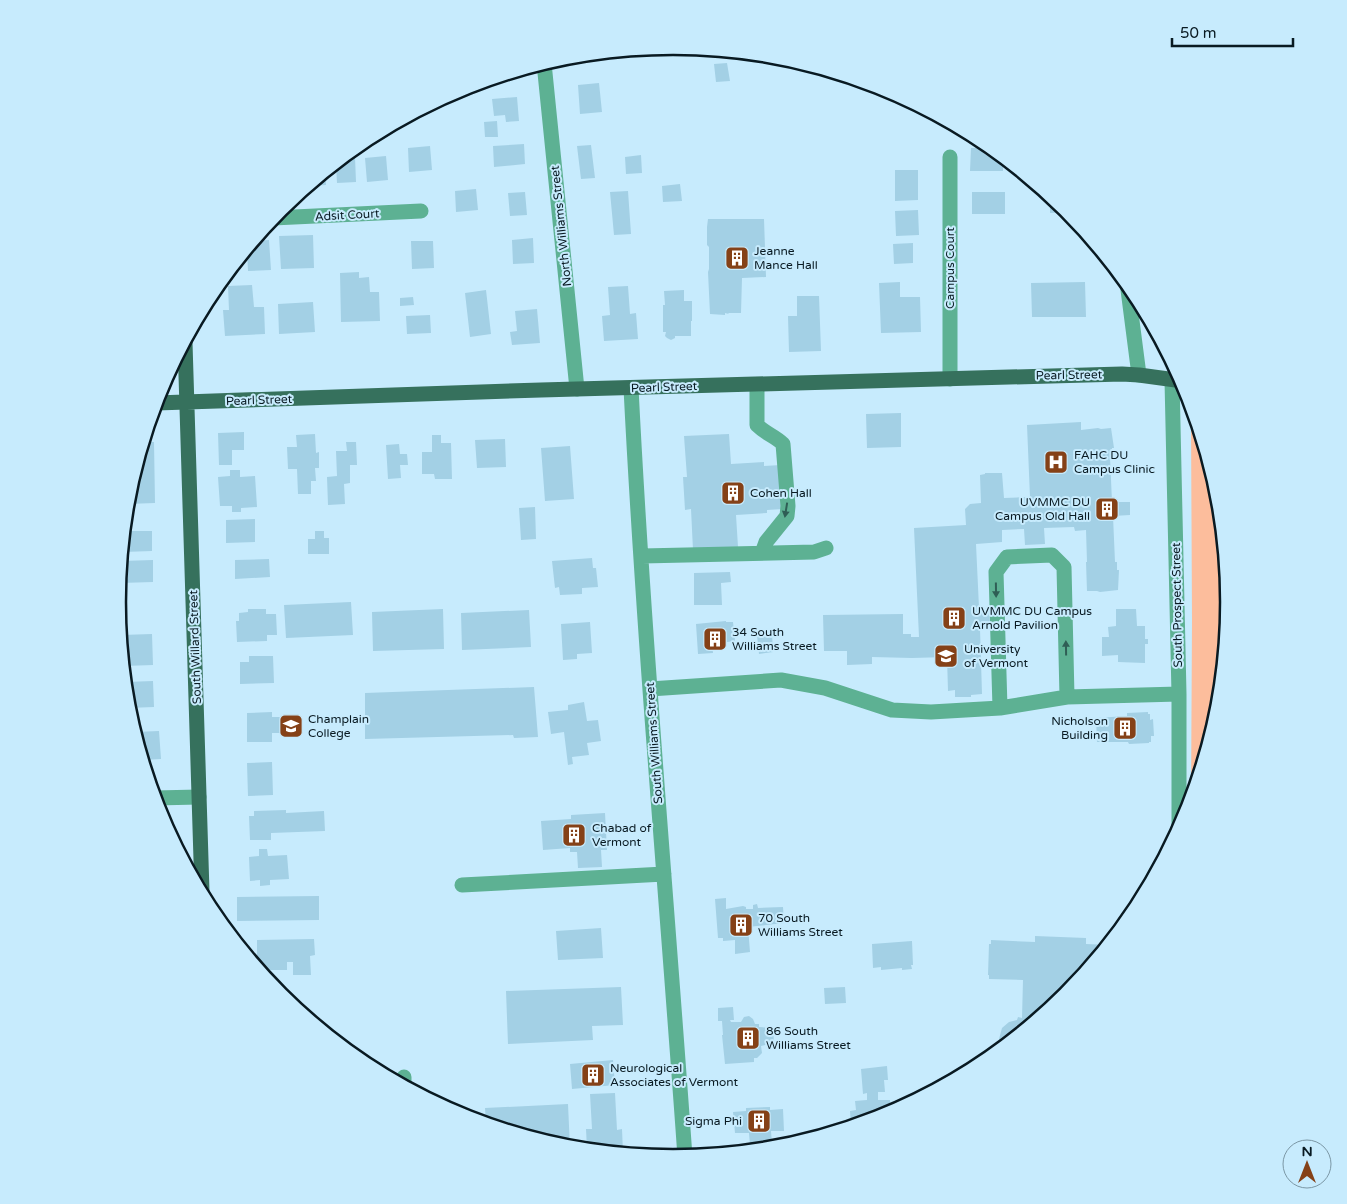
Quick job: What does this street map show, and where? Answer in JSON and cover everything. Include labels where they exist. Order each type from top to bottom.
[{"type":"main road","name":"South Willard Street","points":[[185,355],[202,878]]},
{"type":"main road","name":"Pearl Street","points":[[164,403],[950,379],[1139,375],[1173,379]]},
{"type":"street","name":"North Williams Street","points":[[545,71],[578,389]]},
{"type":"street","name":"Campus Court","points":[[950,158],[950,379]]},
{"type":"street","name":"Adsit Court","points":[[285,217],[420,211]]},
{"type":"street","points":[[1128,298],[1139,375]]},
{"type":"street","points":[[757,385],[757,425],[765,433],[777,438],[783,444],[788,506],[787,516],[766,542],[762,553]]},
{"type":"street","name":"South Williams Street","points":[[631,388],[650,689],[683,1149]]},
{"type":"street","name":"South Prospect Street","points":[[1177,389],[1179,811]]},
{"type":"street","points":[[642,556],[814,552],[826,548]]},
{"type":"street","points":[[1000,708],[996,572],[1007,557],[1052,555],[1064,567],[1067,697]]},
{"type":"street","points":[[650,689],[781,680],[825,688],[892,710],[931,712],[1000,708],[1067,697],[1179,694]]},
{"type":"street","points":[[163,798],[199,797]]},
{"type":"street","points":[[462,885],[664,874]]},
{"type":"shaded area","points":[[1191,426],[1202,460],[1216,531],[1220,602],[1216,673],[1202,744],[1191,778]]},
{"type":"building","points":[[727,63],[730,81],[716,82],[714,64]]},
{"type":"building","points":[[599,83],[602,112],[580,114],[578,85]]},
{"type":"building","points":[[517,97],[519,121],[506,122],[505,115],[494,116],[492,99]]},
{"type":"building","points":[[497,121],[498,137],[485,137],[484,122]]},
{"type":"building","points":[[524,144],[525,164],[494,167],[493,146]]},
{"type":"building","points":[[591,145],[595,178],[581,179],[577,146]]},
{"type":"building","points":[[430,146],[432,170],[409,172],[408,148]]},
{"type":"building","points":[[971,148],[978,148],[1003,166],[1003,171],[970,171]]},
{"type":"building","points":[[641,155],[642,173],[626,174],[625,157]]},
{"type":"building","points":[[386,156],[388,180],[367,182],[365,158]]},
{"type":"building","points":[[355,158],[356,182],[337,183],[336,172]]},
{"type":"building","points":[[895,170],[918,170],[918,200],[895,201]]},
{"type":"building","points":[[680,184],[682,201],[663,202],[662,186]]},
{"type":"building","points":[[476,189],[478,210],[456,212],[455,191]]},
{"type":"building","points":[[628,191],[631,234],[614,235],[610,192]]},
{"type":"building","points":[[525,192],[527,215],[510,216],[508,193]]},
{"type":"building","points":[[972,192],[1005,192],[1005,214],[972,214]]},
{"type":"building","points":[[1050,206],[1057,213],[1050,213]]},
{"type":"building","points":[[918,210],[919,235],[896,236],[895,211]]},
{"type":"building","name":"Jeanne Mance Hall","points":[[708,219],[764,219],[766,277],[742,278],[741,313],[710,314],[709,247],[707,245]]},
{"type":"building","points":[[313,235],[314,268],[281,269],[279,236]]},
{"type":"building","points":[[533,238],[534,263],[513,264],[512,240]]},
{"type":"building","points":[[263,240],[269,240],[271,270],[248,271],[247,260]]},
{"type":"building","points":[[411,241],[433,241],[434,268],[412,269]]},
{"type":"building","points":[[913,243],[913,263],[894,264],[893,244]]},
{"type":"building","points":[[359,272],[359,278],[369,277],[370,292],[379,292],[380,321],[341,322],[340,273]]},
{"type":"building","points":[[900,282],[900,297],[920,297],[921,332],[881,333],[879,283]]},
{"type":"building","points":[[1085,282],[1086,317],[1032,317],[1031,283]]},
{"type":"building","points":[[252,285],[254,307],[264,307],[265,334],[225,336],[223,310],[229,310],[228,286]]},
{"type":"building","points":[[628,286],[630,314],[636,313],[638,339],[604,341],[602,316],[610,315],[608,287]]},
{"type":"building","points":[[486,290],[491,334],[470,337],[465,293]]},
{"type":"building","points":[[684,290],[684,301],[692,301],[691,336],[675,336],[671,340],[665,336],[666,332],[663,332],[664,291]]},
{"type":"building","points":[[797,296],[819,296],[821,351],[789,352],[788,316],[797,316]]},
{"type":"building","points":[[413,297],[414,305],[400,306],[400,298]]},
{"type":"building","points":[[313,302],[315,332],[279,334],[278,304]]},
{"type":"building","points":[[537,309],[540,343],[512,345],[510,332],[517,331],[515,311]]},
{"type":"building","points":[[430,315],[431,333],[407,334],[406,316]]},
{"type":"building","points":[[901,413],[901,447],[867,448],[866,414]]},
{"type":"building","points":[[1081,422],[1081,430],[1111,428],[1114,448],[1112,448],[1112,457],[1110,457],[1112,502],[1130,502],[1130,515],[1113,516],[1115,562],[1117,562],[1117,570],[1119,570],[1118,590],[1087,591],[1086,530],[1075,531],[1074,527],[1044,528],[1045,544],[1025,545],[1024,529],[1002,530],[1002,542],[976,544],[979,608],[989,608],[990,628],[980,629],[982,694],[971,695],[971,697],[955,697],[955,690],[948,691],[947,657],[872,657],[872,664],[847,665],[847,651],[824,651],[823,615],[903,614],[903,634],[919,637],[914,528],[966,525],[965,509],[970,504],[981,503],[980,475],[985,473],[1002,473],[1004,498],[1030,497],[1027,425]]},
{"type":"building","points":[[244,432],[244,450],[232,450],[232,465],[219,465],[218,433]]},
{"type":"building","points":[[315,434],[316,453],[319,452],[319,468],[315,468],[316,481],[311,481],[311,494],[298,494],[297,469],[288,469],[287,447],[297,447],[296,435]]},
{"type":"building","name":"Cohen Hall","points":[[729,434],[731,464],[764,462],[764,466],[781,465],[783,509],[767,510],[767,513],[736,515],[738,547],[693,550],[691,509],[685,510],[683,477],[687,477],[684,436]]},
{"type":"building","points":[[432,435],[441,435],[441,443],[451,443],[452,479],[435,479],[434,474],[422,474],[422,452],[432,452]]},
{"type":"building","points":[[505,439],[506,467],[477,468],[475,440]]},
{"type":"building","points":[[151,442],[154,442],[155,503],[136,504]]},
{"type":"building","points":[[346,442],[356,442],[357,465],[350,465],[350,483],[344,484],[345,504],[328,505],[327,477],[337,476],[336,451],[347,451]]},
{"type":"building","points":[[399,444],[400,454],[407,454],[408,465],[400,465],[401,478],[388,479],[386,445]]},
{"type":"building","points":[[570,446],[574,499],[545,501],[541,448]]},
{"type":"building","points":[[230,470],[240,470],[240,477],[255,476],[257,507],[241,508],[241,512],[232,512],[232,506],[220,506],[218,477],[230,476]]},
{"type":"building","points":[[535,507],[536,539],[521,540],[519,508]]},
{"type":"building","points":[[255,519],[255,542],[226,543],[226,520]]},
{"type":"building","points":[[131,531],[152,531],[152,551],[129,552]]},
{"type":"building","points":[[315,531],[324,531],[324,538],[329,538],[329,554],[308,554],[308,539],[315,539]]},
{"type":"building","points":[[592,558],[593,568],[596,568],[598,587],[582,588],[582,594],[560,595],[559,587],[555,588],[552,561]]},
{"type":"building","points":[[269,559],[270,577],[235,579],[235,560]]},
{"type":"building","points":[[153,560],[153,582],[127,583],[128,561]]},
{"type":"building","points":[[730,572],[731,582],[721,583],[722,605],[694,605],[694,573]]},
{"type":"building","points":[[351,602],[353,635],[286,638],[284,605]]},
{"type":"building","points":[[248,609],[266,609],[266,614],[276,614],[277,635],[267,635],[267,641],[237,642],[236,621],[239,621],[239,613],[248,612]]},
{"type":"building","points":[[443,609],[444,649],[373,651],[372,612]]},
{"type":"building","points":[[1116,609],[1136,609],[1137,626],[1145,626],[1145,639],[1148,639],[1148,644],[1145,644],[1145,663],[1118,662],[1118,655],[1102,656],[1102,637],[1109,637],[1108,627],[1116,626]]},
{"type":"building","points":[[529,610],[531,647],[462,650],[461,613]]},
{"type":"building","points":[[590,622],[592,653],[577,654],[577,659],[563,660],[561,624]]},
{"type":"building","name":"34 South Williams Street","points":[[733,622],[735,641],[712,644],[713,653],[698,654],[696,624]]},
{"type":"building","points":[[152,634],[153,665],[130,666],[128,635]]},
{"type":"building","points":[[772,634],[773,652],[759,654],[757,635]]},
{"type":"building","points":[[249,656],[273,656],[274,683],[240,684],[240,662],[249,662]]},
{"type":"building","points":[[153,681],[154,707],[137,708],[132,682]]},
{"type":"building","points":[[534,687],[538,737],[514,738],[513,735],[365,739],[365,693]]},
{"type":"building","points":[[584,702],[587,721],[598,720],[601,741],[587,743],[589,755],[572,757],[573,764],[568,765],[564,732],[551,734],[548,712],[568,710],[568,705]]},
{"type":"building","points":[[272,712],[272,717],[288,717],[289,733],[272,733],[272,742],[247,742],[247,713]]},
{"type":"building","name":"Nicholson Building","points":[[1148,712],[1150,720],[1153,719],[1154,736],[1151,736],[1151,742],[1129,744],[1128,742],[1097,742],[1096,718],[1127,716],[1127,713]]},
{"type":"building","points":[[159,731],[161,759],[150,760],[142,732]]},
{"type":"building","points":[[272,762],[273,795],[248,796],[247,763]]},
{"type":"building","points":[[286,810],[286,813],[324,811],[325,831],[271,833],[271,840],[250,840],[249,816],[254,816],[254,811]]},
{"type":"building","name":"Chabad of Vermont","points":[[605,813],[607,850],[601,850],[602,867],[578,868],[577,852],[570,852],[570,848],[543,850],[541,821],[571,819],[571,815]]},
{"type":"building","points":[[259,849],[267,849],[268,856],[287,855],[289,879],[270,880],[270,885],[260,886],[260,880],[250,881],[249,857],[259,856]]},
{"type":"building","points":[[319,896],[319,920],[237,921],[237,897]]},
{"type":"building","name":"70 South Williams Street","points":[[726,898],[726,909],[743,906],[746,909],[753,909],[753,905],[757,904],[758,908],[783,907],[784,923],[748,927],[750,952],[735,954],[735,940],[723,941],[723,938],[718,938],[715,899]]},
{"type":"building","points":[[601,928],[603,958],[558,960],[556,931]]},
{"type":"building","points":[[1035,936],[1086,938],[1086,944],[1099,945],[1060,989],[999,1041],[1002,1028],[1009,1022],[1017,1020],[1018,1017],[1022,1018],[1023,980],[989,979],[989,944],[991,944],[991,940],[1035,942]]},
{"type":"building","points":[[314,939],[315,955],[310,956],[311,975],[293,975],[293,962],[287,962],[287,970],[269,970],[257,957],[257,940]]},
{"type":"building","points":[[912,941],[912,969],[881,970],[881,967],[873,968],[872,944]]},
{"type":"building","points":[[621,987],[623,1025],[592,1026],[593,1040],[508,1044],[506,991]]},
{"type":"building","points":[[845,987],[846,1003],[825,1004],[824,988]]},
{"type":"building","name":"86 South Williams Street","points":[[733,1007],[734,1020],[730,1020],[731,1022],[741,1022],[744,1017],[749,1016],[755,1024],[759,1024],[759,1027],[773,1028],[774,1043],[761,1046],[762,1053],[757,1058],[754,1058],[754,1062],[725,1064],[722,1021],[718,1021],[718,1008]]},
{"type":"building","name":"Neurological Associates of Vermont","points":[[613,1060],[615,1085],[572,1089],[570,1064]]},
{"type":"building","points":[[887,1066],[888,1080],[884,1080],[885,1092],[878,1092],[878,1100],[890,1100],[890,1104],[851,1119],[850,1111],[856,1110],[855,1101],[867,1100],[867,1093],[863,1094],[861,1069]]},
{"type":"building","points":[[615,1093],[617,1130],[622,1129],[623,1146],[587,1141],[586,1129],[592,1129],[590,1094]]},
{"type":"building","points":[[568,1104],[570,1138],[498,1120],[485,1115],[485,1108]]},
{"type":"building","name":"Sigma Phi","points":[[770,1107],[770,1110],[783,1109],[784,1131],[771,1131],[772,1139],[750,1143],[749,1133],[735,1133],[733,1112],[746,1111],[746,1108]]},
{"type":"place","name":"Jeanne Mance Hall","points":[[737,258]]},
{"type":"place","name":"FAHC DU Campus Clinic","points":[[1056,462]]},
{"type":"place","name":"Cohen Hall","points":[[733,493]]},
{"type":"place","name":"UVMMC DU Campus Old Hall","points":[[1107,509]]},
{"type":"place","name":"UVMMC DU Campus Arnold Pavilion","points":[[954,618]]},
{"type":"place","name":"34 South Williams Street","points":[[715,639]]},
{"type":"place","name":"University of Vermont","points":[[946,656]]},
{"type":"place","name":"Champlain College","points":[[291,726]]},
{"type":"place","name":"Nicholson Building","points":[[1125,728]]},
{"type":"place","name":"Chabad of Vermont","points":[[574,835]]},
{"type":"place","name":"70 South Williams Street","points":[[741,925]]},
{"type":"place","name":"86 South Williams Street","points":[[748,1038]]},
{"type":"place","name":"Neurological Associates of Vermont","points":[[593,1075]]},
{"type":"place","name":"Sigma Phi","points":[[759,1121]]}]
